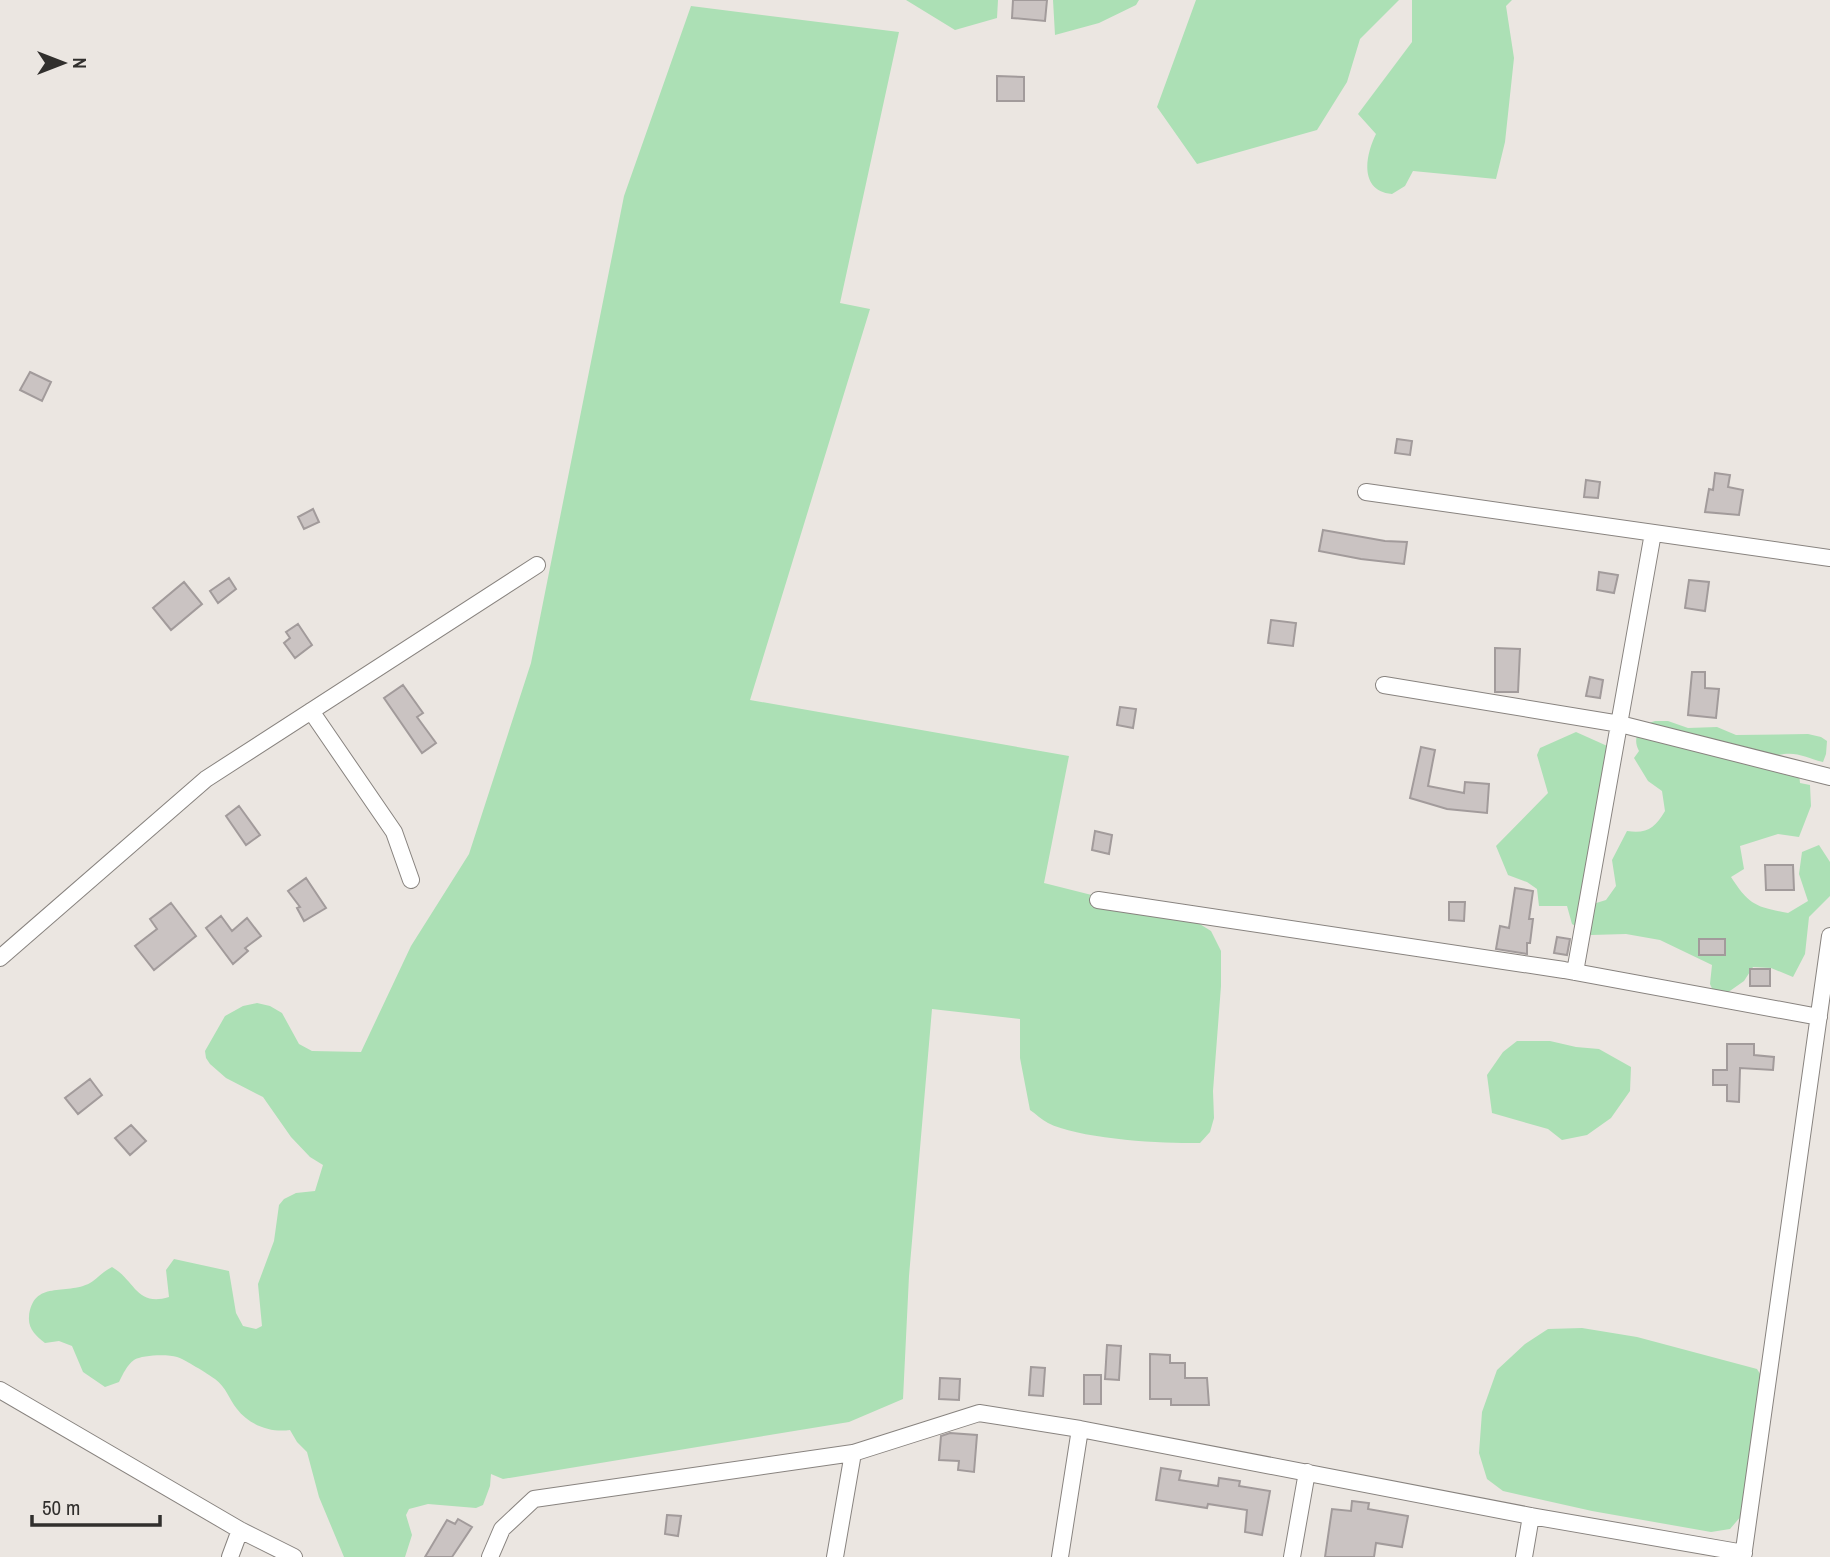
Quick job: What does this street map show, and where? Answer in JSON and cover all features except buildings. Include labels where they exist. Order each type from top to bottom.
[{"type":"street","points":[[1366,492],[1830,558]]},
{"type":"street","points":[[1576,972],[1653,533]]},
{"type":"street","points":[[0,958],[206,779],[537,565]]},
{"type":"street","points":[[1384,685],[1620,724],[1830,777]]},
{"type":"street","points":[[312,711],[394,832],[411,880]]},
{"type":"street","points":[[1098,900],[1576,972],[1819,1017]]},
{"type":"street","points":[[490,1557],[502,1529],[534,1499],[853,1453],[979,1413],[1080,1429],[1744,1555],[1830,936]]},
{"type":"street","points":[[0,1390],[240,1530],[294,1557]]},
{"type":"street","points":[[1060,1557],[1080,1429]]},
{"type":"street","points":[[835,1557],[853,1453]]},
{"type":"street","points":[[1292,1557],[1307,1472]]},
{"type":"street","points":[[1524,1557],[1531,1516]]},
{"type":"street","points":[[230,1557],[240,1530]]},
{"type":"green space","points":[[906,0],[998,0],[997,18],[955,30]]},
{"type":"green space","points":[[1053,0],[1139,0],[1136,5],[1099,23],[1055,35]]},
{"type":"green space","points":[[1196,0],[1399,0],[1360,39],[1347,82],[1317,130],[1197,164],[1157,107]]},
{"type":"green space","points":[[1412,0],[1512,0],[1506,6],[1514,58],[1505,142],[1496,179],[1413,171],[1405,186],[1392,194],[1381,191],[1370,179],[1369,152],[1376,134],[1358,114],[1412,42]]},
{"type":"green space","points":[[691,6],[899,32],[840,303],[870,309],[750,700],[1069,756],[1044,883],[1195,921],[1211,931],[1221,951],[1213,1091],[1214,1118],[1210,1132],[1200,1143],[1100,1137],[1046,1122],[1030,1110],[1020,1058],[1020,1019],[932,1009],[909,1276],[903,1399],[849,1422],[503,1479],[491,1474],[483,1505],[476,1508],[428,1504],[409,1509],[406,1515],[412,1535],[405,1557],[344,1557],[319,1497],[307,1452],[290,1430],[268,1429],[254,1423],[242,1415],[219,1382],[177,1357],[138,1358],[129,1364],[119,1382],[105,1387],[83,1372],[72,1346],[59,1341],[45,1343],[39,1338],[31,1329],[29,1317],[37,1297],[52,1291],[81,1287],[112,1267],[143,1295],[158,1299],[169,1297],[166,1270],[174,1259],[229,1271],[236,1313],[243,1326],[256,1329],[262,1326],[258,1284],[274,1241],[279,1205],[296,1193],[315,1191],[323,1165],[310,1157],[291,1137],[263,1097],[226,1078],[210,1064],[205,1051],[225,1016],[243,1006],[257,1003],[282,1013],[299,1044],[312,1051],[361,1052],[411,946],[469,854],[531,663],[624,196]]},
{"type":"green space","points":[[1655,721],[1668,721],[1688,728],[1717,727],[1736,735],[1808,734],[1827,741],[1823,762],[1794,754],[1774,756],[1799,772],[1800,783],[1810,785],[1811,806],[1799,837],[1778,834],[1740,846],[1744,869],[1731,877],[1743,894],[1754,903],[1788,913],[1808,901],[1799,874],[1802,852],[1819,845],[1830,862],[1830,896],[1809,917],[1805,954],[1793,977],[1771,968],[1753,967],[1744,981],[1717,1000],[1710,984],[1712,965],[1660,940],[1626,934],[1591,935],[1572,924],[1567,906],[1539,906],[1537,889],[1508,875],[1496,846],[1548,793],[1537,755],[1540,748],[1576,732],[1614,749],[1593,904],[1606,900],[1616,886],[1612,860],[1627,831],[1640,832],[1650,828],[1665,811],[1662,791],[1648,781],[1634,758],[1639,751],[1636,741],[1639,732],[1645,725]]},
{"type":"green space","points":[[1517,1041],[1550,1041],[1599,1049],[1631,1067],[1630,1091],[1611,1118],[1587,1135],[1562,1140],[1548,1129],[1492,1113],[1487,1075],[1503,1052]]},
{"type":"green space","points":[[1582,1328],[1637,1337],[1757,1369],[1762,1377],[1742,1515],[1730,1529],[1711,1532],[1592,1511],[1503,1491],[1487,1479],[1479,1453],[1482,1412],[1497,1370],[1525,1344],[1548,1329]]}]
